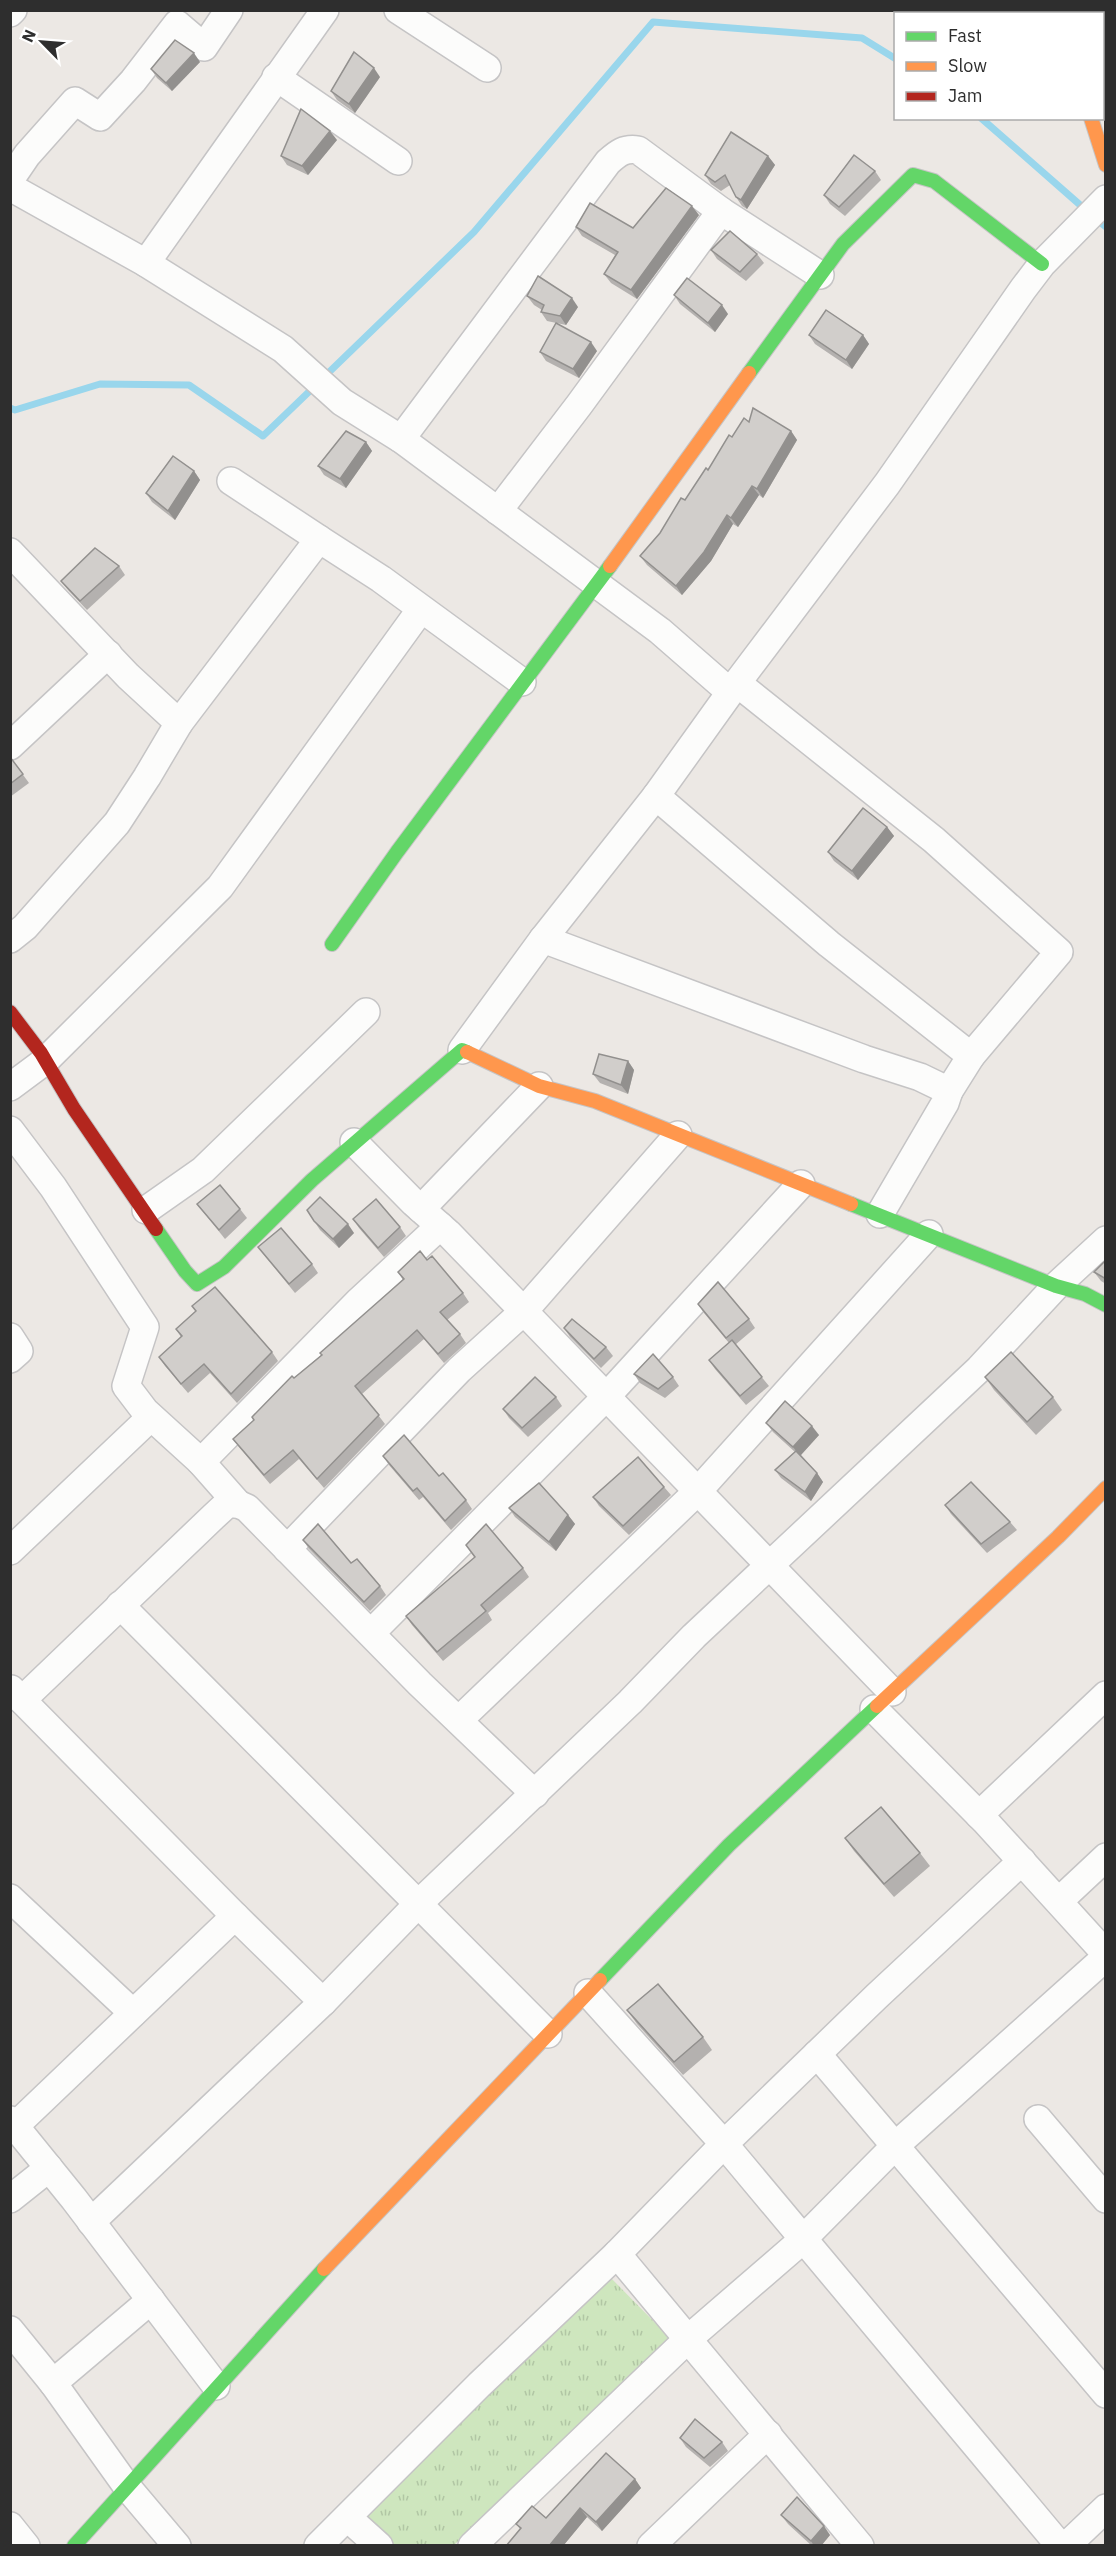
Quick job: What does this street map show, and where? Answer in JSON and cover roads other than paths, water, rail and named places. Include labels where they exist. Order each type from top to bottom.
[{"type":"street","points":[[10,180],[19,149],[75,101],[100,117],[133,81],[177,24],[204,47],[229,10]]},
{"type":"street","points":[[146,263],[325,10]]},
{"type":"street","points":[[398,10],[487,68]]},
{"type":"street","points":[[276,77],[398,161]]},
{"type":"street","points":[[1092,120],[1106,165]]},
{"type":"street","points":[[401,439],[618,153],[628,149],[638,150],[721,211],[820,275]]},
{"type":"street","points":[[333,944],[397,852],[596,585],[843,244],[913,175],[934,181],[1042,264]]},
{"type":"street","points":[[10,187],[146,263],[283,349],[342,402],[401,439],[660,631],[934,840],[1059,952],[972,1056],[948,1091],[939,1113],[880,1214]]},
{"type":"street","points":[[10,1012],[45,1060],[74,1109],[146,1210],[185,1271],[197,1284],[224,1267],[312,1180],[462,1050],[543,939],[656,796],[887,484],[1042,264],[1103,201]]},
{"type":"street","points":[[498,511],[721,211]]},
{"type":"street","points":[[231,481],[381,579],[522,682]]},
{"type":"street","points":[[10,939],[25,927],[117,823],[178,723],[319,539]]},
{"type":"street","points":[[10,552],[178,723]]},
{"type":"street","points":[[10,1087],[45,1060],[220,887],[421,609]]},
{"type":"street","points":[[10,746],[108,654]]},
{"type":"street","points":[[656,796],[829,944],[972,1056]]},
{"type":"street","points":[[543,939],[853,1055],[920,1077],[948,1091]]},
{"type":"street","points":[[146,1210],[203,1170],[366,1012]]},
{"type":"street","points":[[462,1050],[539,1086],[595,1101],[1056,1286],[1085,1294],[1106,1305]]},
{"type":"street","points":[[201,1462],[358,1302],[539,1086]]},
{"type":"street","points":[[10,1130],[53,1187],[145,1327],[126,1386],[151,1417],[201,1462],[238,1504]]},
{"type":"street","points":[[287,1549],[459,1370],[523,1312],[678,1135]]},
{"type":"street","points":[[354,1142],[769,1564],[980,1815],[1106,1956],[895,2146],[803,2239],[688,2339],[472,2546]]},
{"type":"street","points":[[371,1632],[606,1398],[801,1184]]},
{"type":"street","points":[[459,1720],[698,1491],[929,1234]]},
{"type":"street","points":[[91,2222],[323,2002],[418,1904],[535,1794],[769,1564],[979,1369],[1056,1286],[1106,1240]]},
{"type":"street","points":[[10,1337],[19,1351],[10,1359]]},
{"type":"street","points":[[10,1551],[151,1417]]},
{"type":"street","points":[[74,2546],[284,2311],[729,1845],[1058,1537],[1106,1488]]},
{"type":"street","points":[[323,2002],[16,1694],[120,1605],[227,1504],[238,1504],[247,1508],[535,1794]]},
{"type":"street","points":[[120,1605],[548,2034]]},
{"type":"street","points":[[980,1815],[1106,1695]]},
{"type":"street","points":[[1059,1901],[1106,1857]]},
{"type":"street","points":[[318,2546],[479,2385],[617,2254],[816,2054],[1022,1861]]},
{"type":"street","points":[[10,1898],[133,2013]]},
{"type":"street","points":[[216,2386],[13,2123],[235,1916]]},
{"type":"street","points":[[588,1993],[724,2144],[1060,2546]]},
{"type":"street","points":[[816,2054],[1106,2394]]},
{"type":"street","points":[[1038,2119],[1106,2199]]},
{"type":"street","points":[[10,2199],[48,2168]]},
{"type":"street","points":[[617,2254],[768,2434],[850,2542]]},
{"type":"street","points":[[53,2383],[151,2300]]},
{"type":"street","points":[[10,2330],[53,2383],[128,2488],[177,2546]]},
{"type":"street","points":[[651,2546],[768,2434]]},
{"type":"street","points":[[1066,2546],[1106,2508]]},
{"type":"street","points":[[348,2518],[379,2546]]},
{"type":"street","points":[[10,2526],[26,2546]]},
{"type":"waterway","points":[[324,377],[474,232],[653,22],[862,38],[894,58]]},
{"type":"waterway","points":[[983,120],[1087,211]]},
{"type":"waterway","points":[[1096,219],[1106,227]]},
{"type":"waterway","points":[[10,408],[15,410],[100,384],[189,385],[263,436],[316,385]]}]
